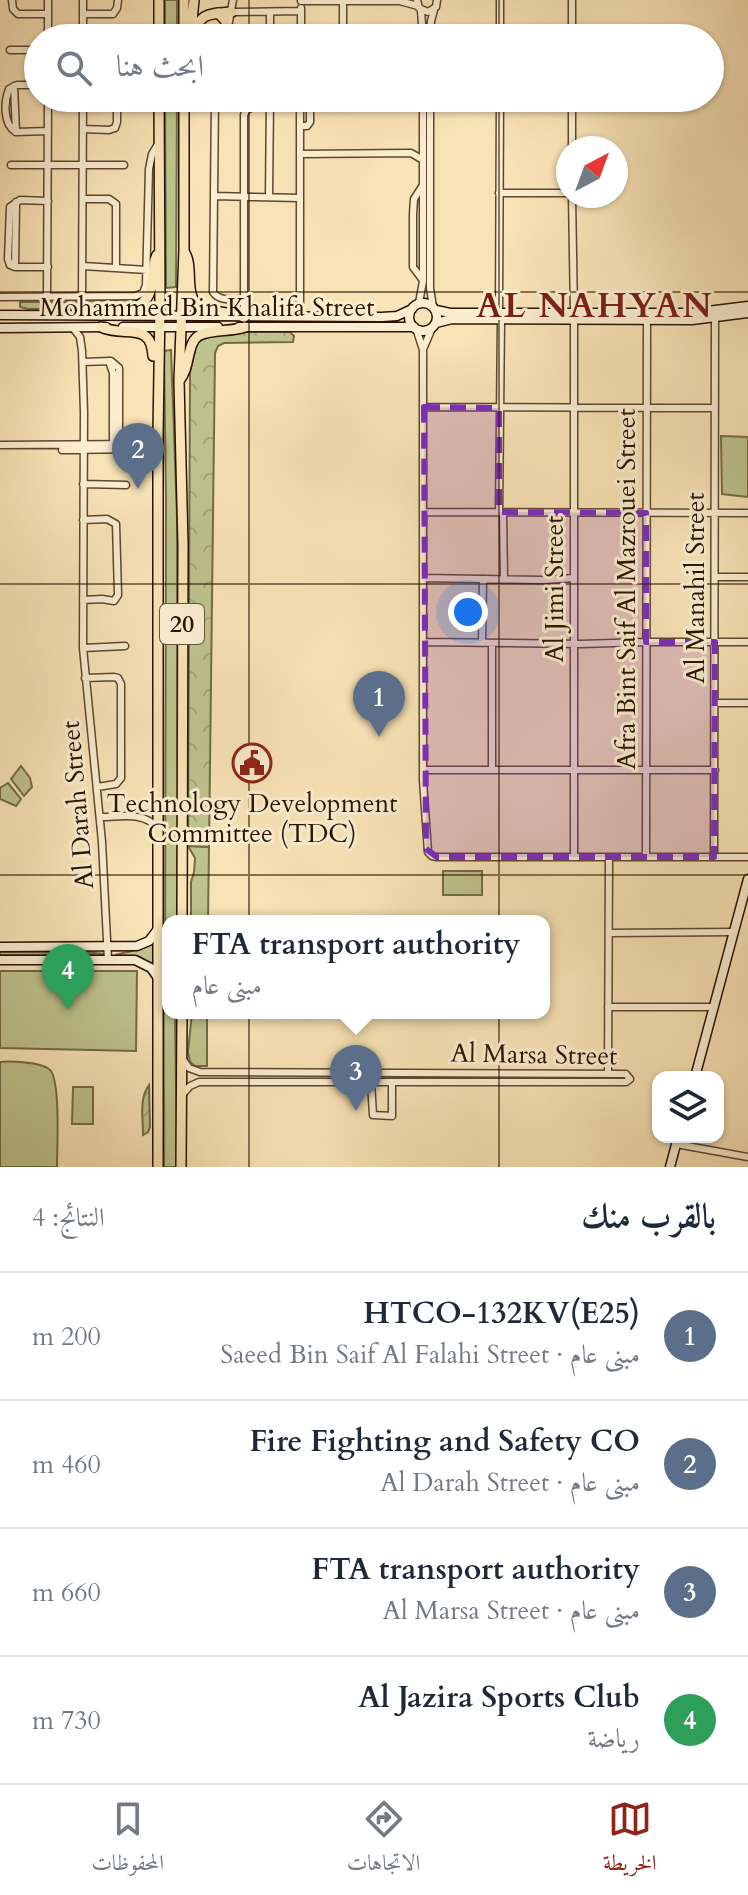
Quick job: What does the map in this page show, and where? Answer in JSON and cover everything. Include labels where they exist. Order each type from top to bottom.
[{"type":"main road","points":[[151,0],[159,17]]},
{"type":"main road","points":[[159,0],[159,24]]},
{"type":"main road","points":[[184,0],[184,24]]},
{"type":"main road","points":[[192,24],[194,0]]},
{"type":"main road","points":[[198,24],[208,14],[232,12]]},
{"type":"main road","points":[[218,13],[226,24]]},
{"type":"main road","name":"20","points":[[158,1167],[159,112]]},
{"type":"main road","name":"20","points":[[182,915],[183,545],[179,381],[184,251],[184,112]]},
{"type":"main road","points":[[179,381],[187,370],[191,345],[196,338],[207,333],[233,330],[245,322],[227,312],[206,309],[197,304],[191,291],[190,263],[184,251]]},
{"type":"main road","points":[[98,315],[130,309],[144,301],[152,288],[153,264],[159,252]]},
{"type":"main road","points":[[500,317],[450,313],[424,303],[415,306],[410,321],[415,328],[424,330],[450,319],[691,313],[748,306]]},
{"type":"main road","name":"Mohammed Bin Khalifa Street","points":[[245,322],[300,317],[392,317],[402,315],[415,306]]},
{"type":"main road","points":[[434,308],[437,316],[434,325]]},
{"type":"main road","points":[[574,317],[647,321],[748,313]]},
{"type":"main road","name":"Mohammed Bin Khalifa Street","points":[[0,315],[160,316],[181,322]]},
{"type":"main road","points":[[139,316],[143,321],[139,328]]},
{"type":"main road","name":"Mohammed Bin Khalifa Street","points":[[0,328],[159,328],[181,322],[245,322],[415,328]]},
{"type":"main road","points":[[101,327],[147,336],[152,344],[159,378]]},
{"type":"main road","points":[[697,1071],[748,879]]},
{"type":"main road","points":[[0,947],[141,946],[153,938],[158,928]]},
{"type":"main road","points":[[0,960],[140,961],[151,968],[158,978]]},
{"type":"main road","points":[[181,1167],[182,1019]]},
{"type":"main road","points":[[670,1167],[676,1143]]},
{"type":"street","points":[[12,0],[13,9],[18,14],[48,14]]},
{"type":"street","points":[[48,0],[48,24]]},
{"type":"street","points":[[83,0],[83,24]]},
{"type":"street","points":[[83,14],[113,14],[118,0]]},
{"type":"street","points":[[229,24],[233,0]]},
{"type":"street","points":[[267,0],[269,24]]},
{"type":"street","points":[[431,24],[437,0]]},
{"type":"street","points":[[500,0],[500,24]]},
{"type":"street","points":[[572,0],[572,24]]},
{"type":"street","points":[[301,24],[301,1],[398,1],[419,6],[428,12],[434,10]]},
{"type":"street","points":[[343,1],[343,24]]},
{"type":"street","points":[[232,12],[301,11]]},
{"type":"street","points":[[10,50],[24,50]]},
{"type":"street","points":[[24,86],[14,86],[7,93],[9,128],[16,132],[48,131]]},
{"type":"street","points":[[47,297],[48,112]]},
{"type":"street","points":[[74,315],[82,298],[83,112]]},
{"type":"street","points":[[83,129],[115,128],[117,112]]},
{"type":"street","points":[[215,112],[213,292],[220,298],[245,299]]},
{"type":"street","points":[[245,112],[245,322]]},
{"type":"street","points":[[269,197],[270,112]]},
{"type":"street","points":[[300,112],[300,317]]},
{"type":"street","points":[[300,126],[308,125],[310,112]]},
{"type":"street","points":[[415,306],[423,281],[413,268],[413,214],[414,198],[423,185],[423,112]]},
{"type":"street","points":[[430,112],[430,288],[434,308]]},
{"type":"street","points":[[500,112],[499,408],[504,579]]},
{"type":"street","points":[[572,112],[572,136]]},
{"type":"street","points":[[83,266],[147,270],[149,169],[158,144]]},
{"type":"street","points":[[300,154],[411,153],[423,147]]},
{"type":"street","points":[[411,153],[423,160]]},
{"type":"street","points":[[11,165],[124,165]]},
{"type":"street","points":[[499,193],[556,194]]},
{"type":"street","points":[[214,196],[300,198]]},
{"type":"street","points":[[83,199],[109,199],[116,204],[116,266]]},
{"type":"street","points":[[48,201],[16,202],[15,267],[48,267]]},
{"type":"street","name":"Al Jimi Street","points":[[570,208],[574,317],[574,857]]},
{"type":"street","name":"Mohammed Bin Khalifa Street","points":[[0,297],[136,296],[146,288],[147,270]]},
{"type":"street","points":[[82,298],[86,306],[98,315]]},
{"type":"street","name":"Al Manahil Street","points":[[714,857],[715,318]]},
{"type":"street","name":"Afra Bint Saif Al Mazrouei Street","points":[[646,857],[647,321]]},
{"type":"street","points":[[423,350],[434,325]]},
{"type":"street","name":"Al Darah Street","points":[[72,327],[80,337],[83,362],[83,648],[100,817],[108,960]]},
{"type":"street","points":[[415,328],[423,350],[423,770],[428,852],[432,856],[748,857]]},
{"type":"street","points":[[83,362],[109,361],[116,364],[119,371],[116,444]]},
{"type":"street","points":[[424,407],[715,408]]},
{"type":"street","points":[[62,450],[146,443],[158,435]]},
{"type":"street","points":[[0,445],[141,449],[152,454],[159,464]]},
{"type":"street","points":[[83,484],[126,485]]},
{"type":"street","points":[[424,512],[748,513]]},
{"type":"street","points":[[83,520],[107,519],[116,524],[118,595],[114,601],[83,600]]},
{"type":"street","points":[[715,577],[748,577]]},
{"type":"street","points":[[423,578],[574,578]]},
{"type":"street","points":[[482,643],[483,579]]},
{"type":"street","points":[[423,642],[748,642]]},
{"type":"street","points":[[492,643],[492,770]]},
{"type":"street","points":[[83,648],[125,646]]},
{"type":"street","points":[[85,678],[114,677],[121,684],[121,778],[116,784],[97,787]]},
{"type":"street","points":[[715,703],[748,703]]},
{"type":"street","points":[[423,770],[715,770]]},
{"type":"street","points":[[100,817],[142,817],[158,804]]},
{"type":"street","points":[[142,817],[159,828]]},
{"type":"street","points":[[608,1074],[609,858]]},
{"type":"street","points":[[609,933],[733,932]]},
{"type":"street","points":[[608,1007],[714,1007]]},
{"type":"street","name":"Al Marsa Street","points":[[181,1056],[196,1071],[626,1074],[630,1079],[626,1082],[199,1082],[181,1096]]},
{"type":"street","points":[[243,1072],[243,1081]]},
{"type":"street","points":[[308,1072],[308,1081]]},
{"type":"street","points":[[337,1072],[337,1082]]},
{"type":"street","points":[[454,1082],[478,1079],[479,1072]]},
{"type":"street","points":[[371,1082],[373,1115],[392,1116],[392,1082]]},
{"type":"street","points":[[690,1143],[748,1157]]},
{"type":"highlighted area","points":[[424,407],[499,408],[499,512],[646,513],[646,642],[715,642],[714,857],[437,857],[426,849]]},
{"type":"green space","points":[[165,0],[177,0],[177,24],[165,24]]},
{"type":"green space","points":[[165,112],[177,112],[176,287],[166,288]]},
{"type":"green space","points":[[136,299],[129,305],[95,308],[88,303],[88,301]]},
{"type":"green space","points":[[20,302],[77,302],[77,305],[72,309],[28,309],[20,307]]},
{"type":"green space","points":[[231,332],[290,332],[294,336],[293,342],[224,343],[218,346],[215,353],[209,847],[188,846],[190,373],[195,346],[202,336]]},
{"type":"green space","points":[[171,350],[177,517],[178,915],[165,915],[164,351]]},
{"type":"green space","points":[[721,436],[748,437],[748,497],[722,494]]},
{"type":"green space","points":[[21,766],[30,778],[32,787],[24,796],[11,779]]},
{"type":"green space","points":[[8,783],[21,799],[16,806],[0,799],[0,788]]},
{"type":"green space","points":[[188,846],[209,847],[208,915],[191,915],[195,858]]},
{"type":"green space","points":[[443,871],[482,871],[482,895],[443,895]]},
{"type":"green space","points":[[153,943],[153,965],[140,957],[115,955],[139,949]]},
{"type":"green space","points":[[0,952],[84,952],[107,954],[0,955]]},
{"type":"green space","points":[[0,971],[137,971],[136,1051],[0,1048]]},
{"type":"green space","points":[[164,1019],[175,1019],[176,1167],[164,1167]]},
{"type":"green space","points":[[191,1019],[207,1019],[207,1066],[195,1066],[190,1062]]},
{"type":"green space","points":[[0,1062],[39,1065],[49,1069],[53,1075],[57,1099],[57,1167],[0,1167]]},
{"type":"green space","points":[[149,1085],[150,1127],[143,1135],[143,1102]]},
{"type":"green space","points":[[73,1087],[93,1087],[93,1124],[72,1124]]},
{"type":"place","name":"Fire Fighting and Safety CO","points":[[138,489]]},
{"type":"place","name":"HTCO-132KV(E25)","points":[[379,737]]},
{"type":"place","name":"Technology Development Committee (TDC)","points":[[252,763]]},
{"type":"place","name":"Al Jazira Sports Club","points":[[68,1010]]},
{"type":"place","name":"FTA transport authority","points":[[356,1111]]},
{"type":"district","name":"AL NAHYAN","points":[[595,305]]}]
